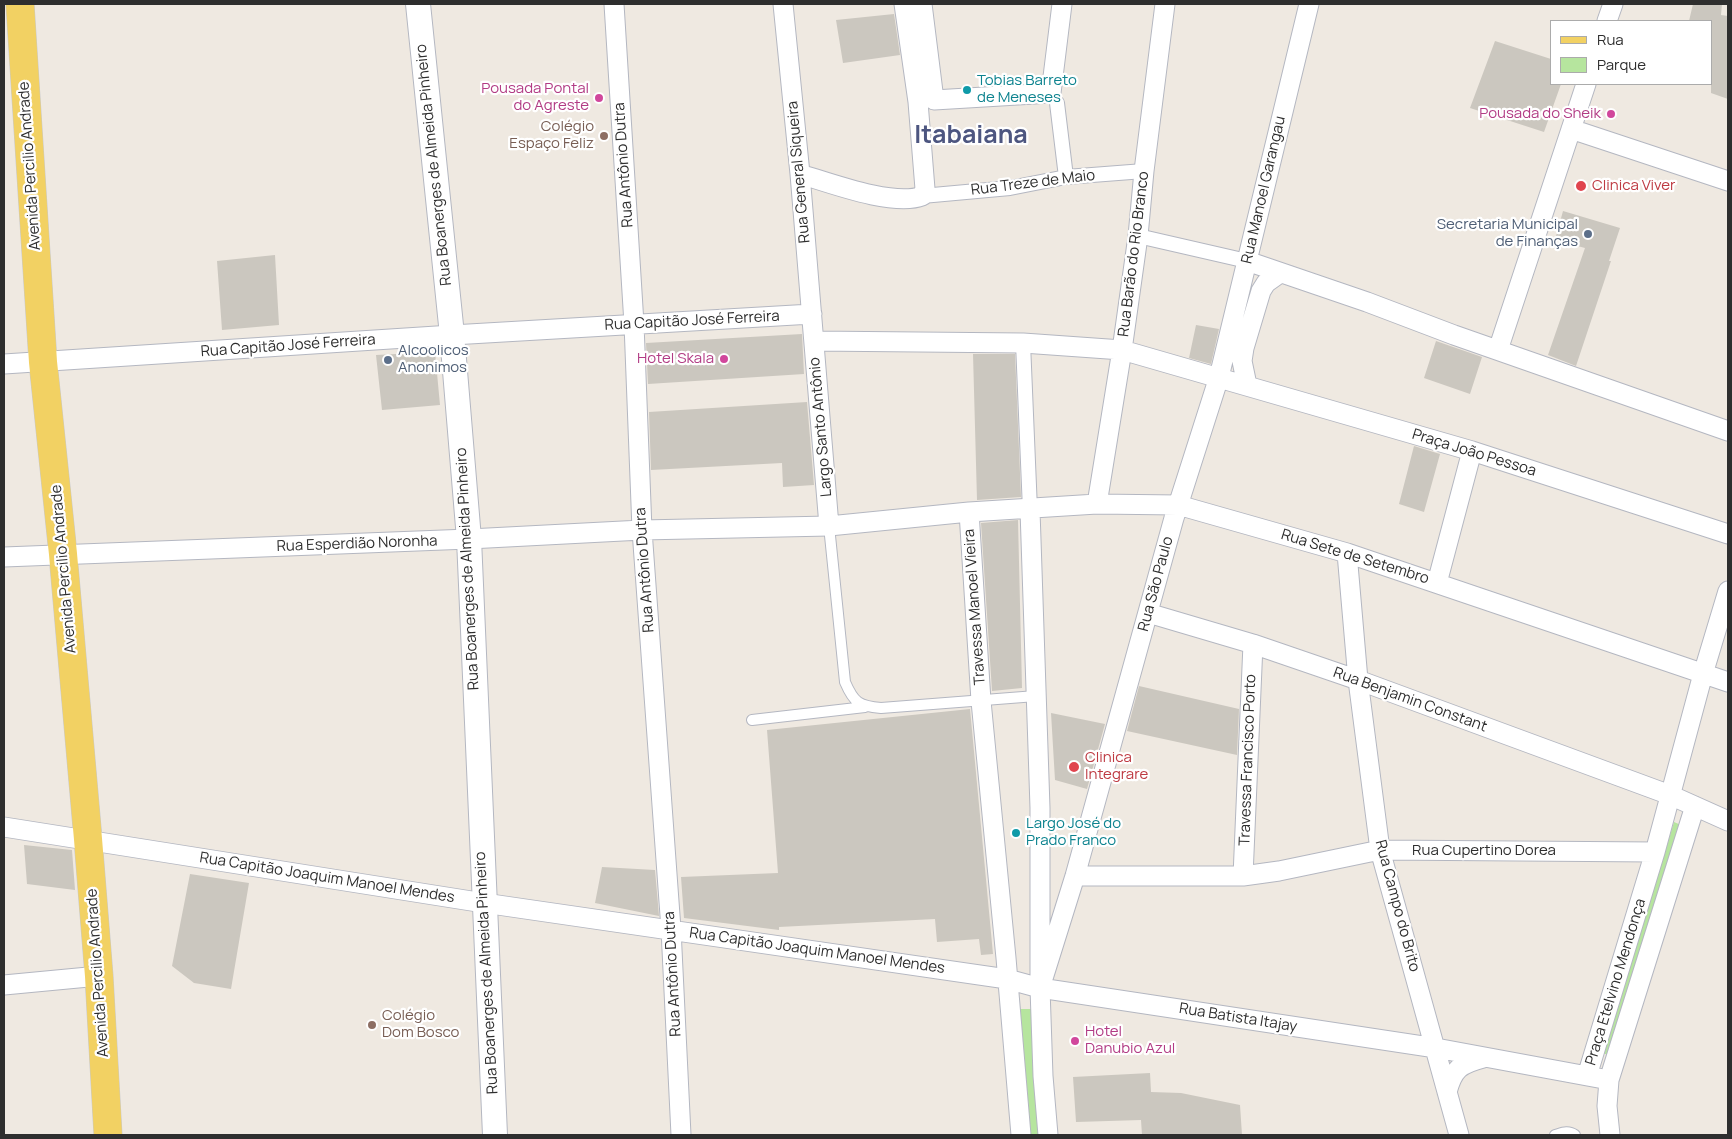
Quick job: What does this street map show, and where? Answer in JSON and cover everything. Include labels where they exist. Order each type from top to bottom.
[{"type":"main road","name":"Avenida Percilio Andrade","points":[[20,4],[43,362],[63,554],[88,839],[99,976],[108,1135]]},
{"type":"street","name":"Rua Boanerges de Almeida Pinheiro","points":[[418,4],[452,334],[469,539],[494,1135]]},
{"type":"street","name":"Rua Antônio Dutra","points":[[614,4],[634,324],[642,530],[671,930],[681,1135]]},
{"type":"street","name":"Rua General Siqueira","points":[[783,4],[814,341]]},
{"type":"street","points":[[904,4],[924,105]]},
{"type":"street","points":[[922,4],[923,192]]},
{"type":"street","points":[[1062,4],[1054,98],[1066,178]]},
{"type":"street","points":[[1054,98],[1072,4]]},
{"type":"street","name":"Rua Barão do Rio Branco","points":[[1097,504],[1138,236],[1144,171],[1165,4]]},
{"type":"street","name":"Rua Manoel Garangau","points":[[1219,377],[1309,4]]},
{"type":"street","points":[[1607,20],[1613,4]]},
{"type":"street","points":[[1498,350],[1586,85]]},
{"type":"street","points":[[924,105],[1054,98]]},
{"type":"street","points":[[1571,129],[1728,181]]},
{"type":"street","name":"Rua Treze de Maio","points":[[800,174],[885,198],[914,200],[923,192],[1010,188],[1066,178],[1144,171]]},
{"type":"street","points":[[1138,236],[1247,261],[1728,431]]},
{"type":"street","points":[[1247,385],[1242,360],[1244,348],[1261,291],[1266,283],[1280,273]]},
{"type":"street","name":"Rua Capitão José Ferreira","points":[[4,364],[452,334],[812,314]]},
{"type":"street","name":"Largo Santo Antônio","points":[[829,526],[814,341],[1023,343],[1122,350]]},
{"type":"street","points":[[1023,343],[1040,808],[1040,988],[1043,1076],[1048,1135]]},
{"type":"street","name":"Praça João Pessoa","points":[[1122,350],[1472,451],[1728,534]]},
{"type":"street","name":"Rua São Paulo","points":[[1040,988],[1075,876],[1178,505],[1219,377]]},
{"type":"street","points":[[1437,583],[1472,451]]},
{"type":"street","name":"Rua Sete de Setembro","points":[[969,512],[1030,510],[1097,504],[1178,505],[1347,554],[1728,682]]},
{"type":"street","points":[[829,526],[969,512]]},
{"type":"street","name":"Travessa Manoel Vieira","points":[[969,512],[981,701],[1021,1135]]},
{"type":"street","name":"Rua Esperdião Noronha","points":[[4,557],[469,539],[642,530],[829,526]]},
{"type":"street","name":"Rua Campo do Brito","points":[[1347,554],[1358,680],[1380,850],[1459,1135]]},
{"type":"street","name":"Praça Etelvino Mendonça","points":[[1436,1048],[1587,1076],[1655,852],[1703,674],[1728,592]]},
{"type":"street","name":"Rua Benjamin Constant","points":[[1148,613],[1253,644],[1358,680],[1670,795]]},
{"type":"street","name":"Travessa Francisco Porto","points":[[1243,876],[1253,644]]},
{"type":"street","points":[[1670,795],[1728,821]]},
{"type":"street","name":"Praça Etelvino Mendonça","points":[[1610,1135],[1606,1106],[1610,1080],[1695,806]]},
{"type":"street","name":"Rua Capitão Joaquim Manoel Mendes","points":[[4,827],[484,903],[1007,979],[1040,988]]},
{"type":"street","name":"Rua Cupertino Dorea","points":[[1075,876],[1243,876],[1279,871],[1380,850],[1655,852]]},
{"type":"street","points":[[4,985],[99,976]]},
{"type":"street","name":"Rua Batista Itajay","points":[[1040,988],[1436,1048]]},
{"type":"street","points":[[1447,1092],[1450,1080],[1458,1068],[1467,1062],[1484,1058]]},
{"type":"street","points":[[1587,1076],[1610,1080]]},
{"type":"lane","points":[[829,526],[845,682],[855,701],[865,707]]},
{"type":"lane","points":[[752,720],[865,707],[881,708],[1036,696]]},
{"type":"lane","points":[[1555,1135],[1564,1132],[1575,1135]]},
{"type":"green space","points":[[1674,822],[1681,825],[1612,1054],[1604,1054]]},
{"type":"green space","points":[[1020,1009],[1032,1009],[1040,1135],[1031,1135]]},
{"type":"building","points":[[1693,4],[1722,4],[1721,15],[1728,16],[1728,99],[1711,93],[1712,20],[1689,20]]},
{"type":"building","points":[[894,14],[900,55],[843,63],[836,20]]},
{"type":"building","points":[[1495,41],[1550,59],[1550,85],[1561,85],[1544,132],[1470,108]]},
{"type":"building","points":[[1563,211],[1620,228],[1576,366],[1548,355],[1585,248],[1555,240]]},
{"type":"building","points":[[275,255],[279,325],[222,330],[217,261]]},
{"type":"building","points":[[1196,325],[1219,329],[1211,364],[1189,358]]},
{"type":"building","name":"Hotel Skala","points":[[802,334],[804,374],[648,384],[646,343]]},
{"type":"building","points":[[1436,341],[1482,357],[1470,394],[1424,378]]},
{"type":"building","points":[[435,352],[440,405],[382,410],[376,355]]},
{"type":"building","points":[[973,354],[1015,354],[1021,497],[977,500]]},
{"type":"building","points":[[807,402],[814,485],[783,487],[782,463],[651,470],[649,412]]},
{"type":"building","points":[[1414,446],[1440,454],[1424,512],[1399,504]]},
{"type":"building","points":[[1018,520],[1022,688],[992,691],[981,523]]},
{"type":"building","points":[[1139,686],[1239,709],[1237,755],[1127,731]]},
{"type":"building","points":[[970,709],[993,954],[981,955],[979,939],[937,942],[935,919],[779,927],[779,930],[684,918],[681,877],[778,873],[767,730]]},
{"type":"building","points":[[1051,713],[1105,724],[1087,789],[1055,780]]},
{"type":"building","points":[[24,845],[72,850],[75,890],[27,884]]},
{"type":"building","points":[[602,867],[655,870],[659,916],[595,903]]},
{"type":"building","points":[[190,874],[249,883],[231,989],[194,983],[172,966]]},
{"type":"building","points":[[1150,1073],[1151,1092],[1181,1093],[1240,1105],[1242,1135],[1142,1135],[1141,1120],[1076,1122],[1073,1077]]},
{"type":"place","name":"Tobias Barreto de Meneses","points":[[967,90]]},
{"type":"place","name":"Pousada Pontal do Agreste","points":[[599,98]]},
{"type":"place","name":"Pousada do Sheik","points":[[1611,114]]},
{"type":"place","name":"Colégio Espaço Feliz","points":[[604,136]]},
{"type":"place","name":"Clinica Viver","points":[[1581,186]]},
{"type":"place","name":"Secretaria Municipal de Finanças","points":[[1588,234]]},
{"type":"place","name":"Hotel Skala","points":[[724,359]]},
{"type":"place","name":"Alcoolicos Anonimos","points":[[388,360]]},
{"type":"place","name":"Clinica Integrare","points":[[1074,767]]},
{"type":"place","name":"Largo José do Prado Franco","points":[[1016,833]]},
{"type":"place","name":"Colégio Dom Bosco","points":[[372,1025]]},
{"type":"place","name":"Hotel Danubio Azul","points":[[1075,1041]]},
{"type":"district","name":"Itabaiana","points":[[971,136]]}]
